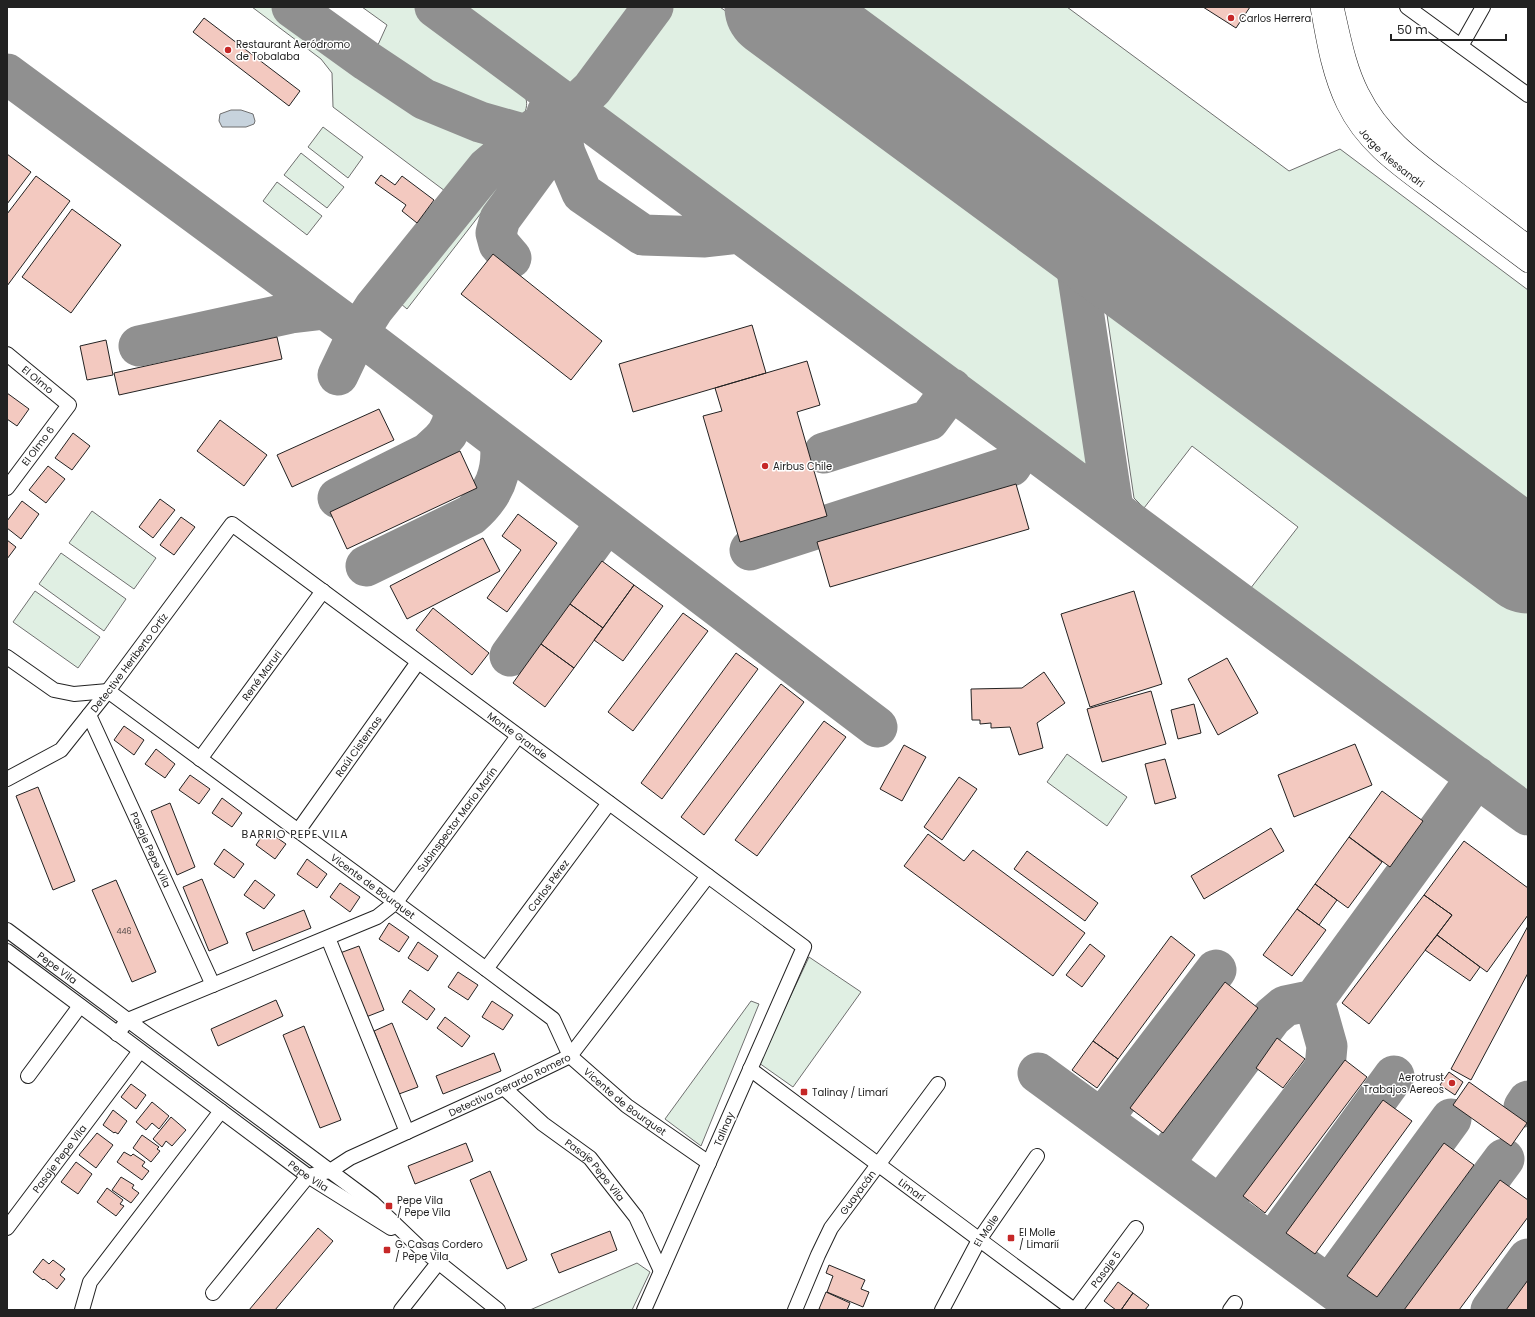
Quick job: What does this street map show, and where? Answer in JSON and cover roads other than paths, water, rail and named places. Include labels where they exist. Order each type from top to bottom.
[{"type":"main road","name":"Jorge Alessandri","points":[[1320,7],[1328,53],[1346,104],[1371,142],[1394,162],[1528,263]]},
{"type":"main road","name":"Jorge Alessandri","points":[[1334,7],[1345,54],[1354,82],[1369,112],[1380,127],[1407,154],[1528,245]]},
{"type":"street","points":[[1407,7],[1528,95]]},
{"type":"street","points":[[1461,46],[1483,7]]},
{"type":"street","name":"El Olmo","points":[[7,354],[69,405]]},
{"type":"street","name":"El Olmo 6","points":[[7,488],[69,405]]},
{"type":"street","name":"Monte Grande","points":[[232,524],[804,947]]},
{"type":"street","name":"Detective Heriberto Ortíz","points":[[7,779],[61,750],[108,691],[232,524]]},
{"type":"street","name":"René Maruri","points":[[200,759],[323,591]]},
{"type":"street","points":[[7,657],[54,690],[74,694],[108,691]]},
{"type":"street","name":"Raúl Cisternas","points":[[298,831],[418,662]]},
{"type":"street","name":"Vicente de Bourquet","points":[[108,691],[553,1019],[570,1056],[626,1106],[709,1163]]},
{"type":"street","name":"Pasaje Pepe Vila","points":[[89,715],[213,985]]},
{"type":"street","name":"Subinspector Mario Marín","points":[[396,902],[518,736]]},
{"type":"street","name":"Carlos Pérez","points":[[486,969],[609,803]]},
{"type":"street","name":"Detectiva Gerardo Romero","points":[[308,1176],[330,1171],[350,1158],[504,1088],[570,1056],[708,876]]},
{"type":"street","points":[[117,1034],[128,1020],[377,917],[396,902]]},
{"type":"street","name":"Pepe Vila","points":[[7,930],[373,1203],[418,1246],[498,1310]]},
{"type":"street","points":[[328,938],[407,1132]]},
{"type":"street","name":"Talinay","points":[[644,1310],[804,947]]},
{"type":"street","name":"Pepe Vila","points":[[7,951],[308,1176],[418,1246]]},
{"type":"street","points":[[28,1076],[80,1006]]},
{"type":"street","name":"Pasaje Pepe Vila","points":[[7,1228],[140,1051]]},
{"type":"street","name":"Limarí","points":[[750,1069],[1075,1310]]},
{"type":"street","name":"Guayacán","points":[[795,1310],[818,1254],[832,1228],[938,1084]]},
{"type":"street","points":[[204,1098],[215,1085]]},
{"type":"street","name":"Pasaje Pepe Vila","points":[[504,1088],[543,1124],[590,1158],[636,1218],[661,1271]]},
{"type":"street","points":[[82,1310],[90,1282],[221,1111]]},
{"type":"street","name":"El Molle","points":[[942,1310],[979,1240],[1037,1156]]},
{"type":"street","points":[[213,1293],[308,1176]]},
{"type":"street","name":"Pasaje 5","points":[[1075,1310],[1136,1228]]},
{"type":"street","points":[[401,1310],[438,1263]]},
{"type":"place","name":"Carlos Herrera","points":[[1231,18]]},
{"type":"place","name":"Restaurant Aeródromo de Tobalaba","points":[[228,50]]},
{"type":"place","name":"Airbus Chile","points":[[765,466]]},
{"type":"place","name":"Aerotrust Trabajos Aereos","points":[[1452,1083]]},
{"type":"place","name":"Talinay / Limarí","points":[[804,1092]]},
{"type":"place","name":"Pepe Vila / Pepe Vila","points":[[389,1206]]},
{"type":"place","name":"El Molle / Limarií","points":[[1011,1238]]},
{"type":"place","name":"G. Casas Cordero / Pepe Vila","points":[[387,1250]]},
{"type":"district","name":"BARRIO PEPE VILA","points":[[295,834]]}]
